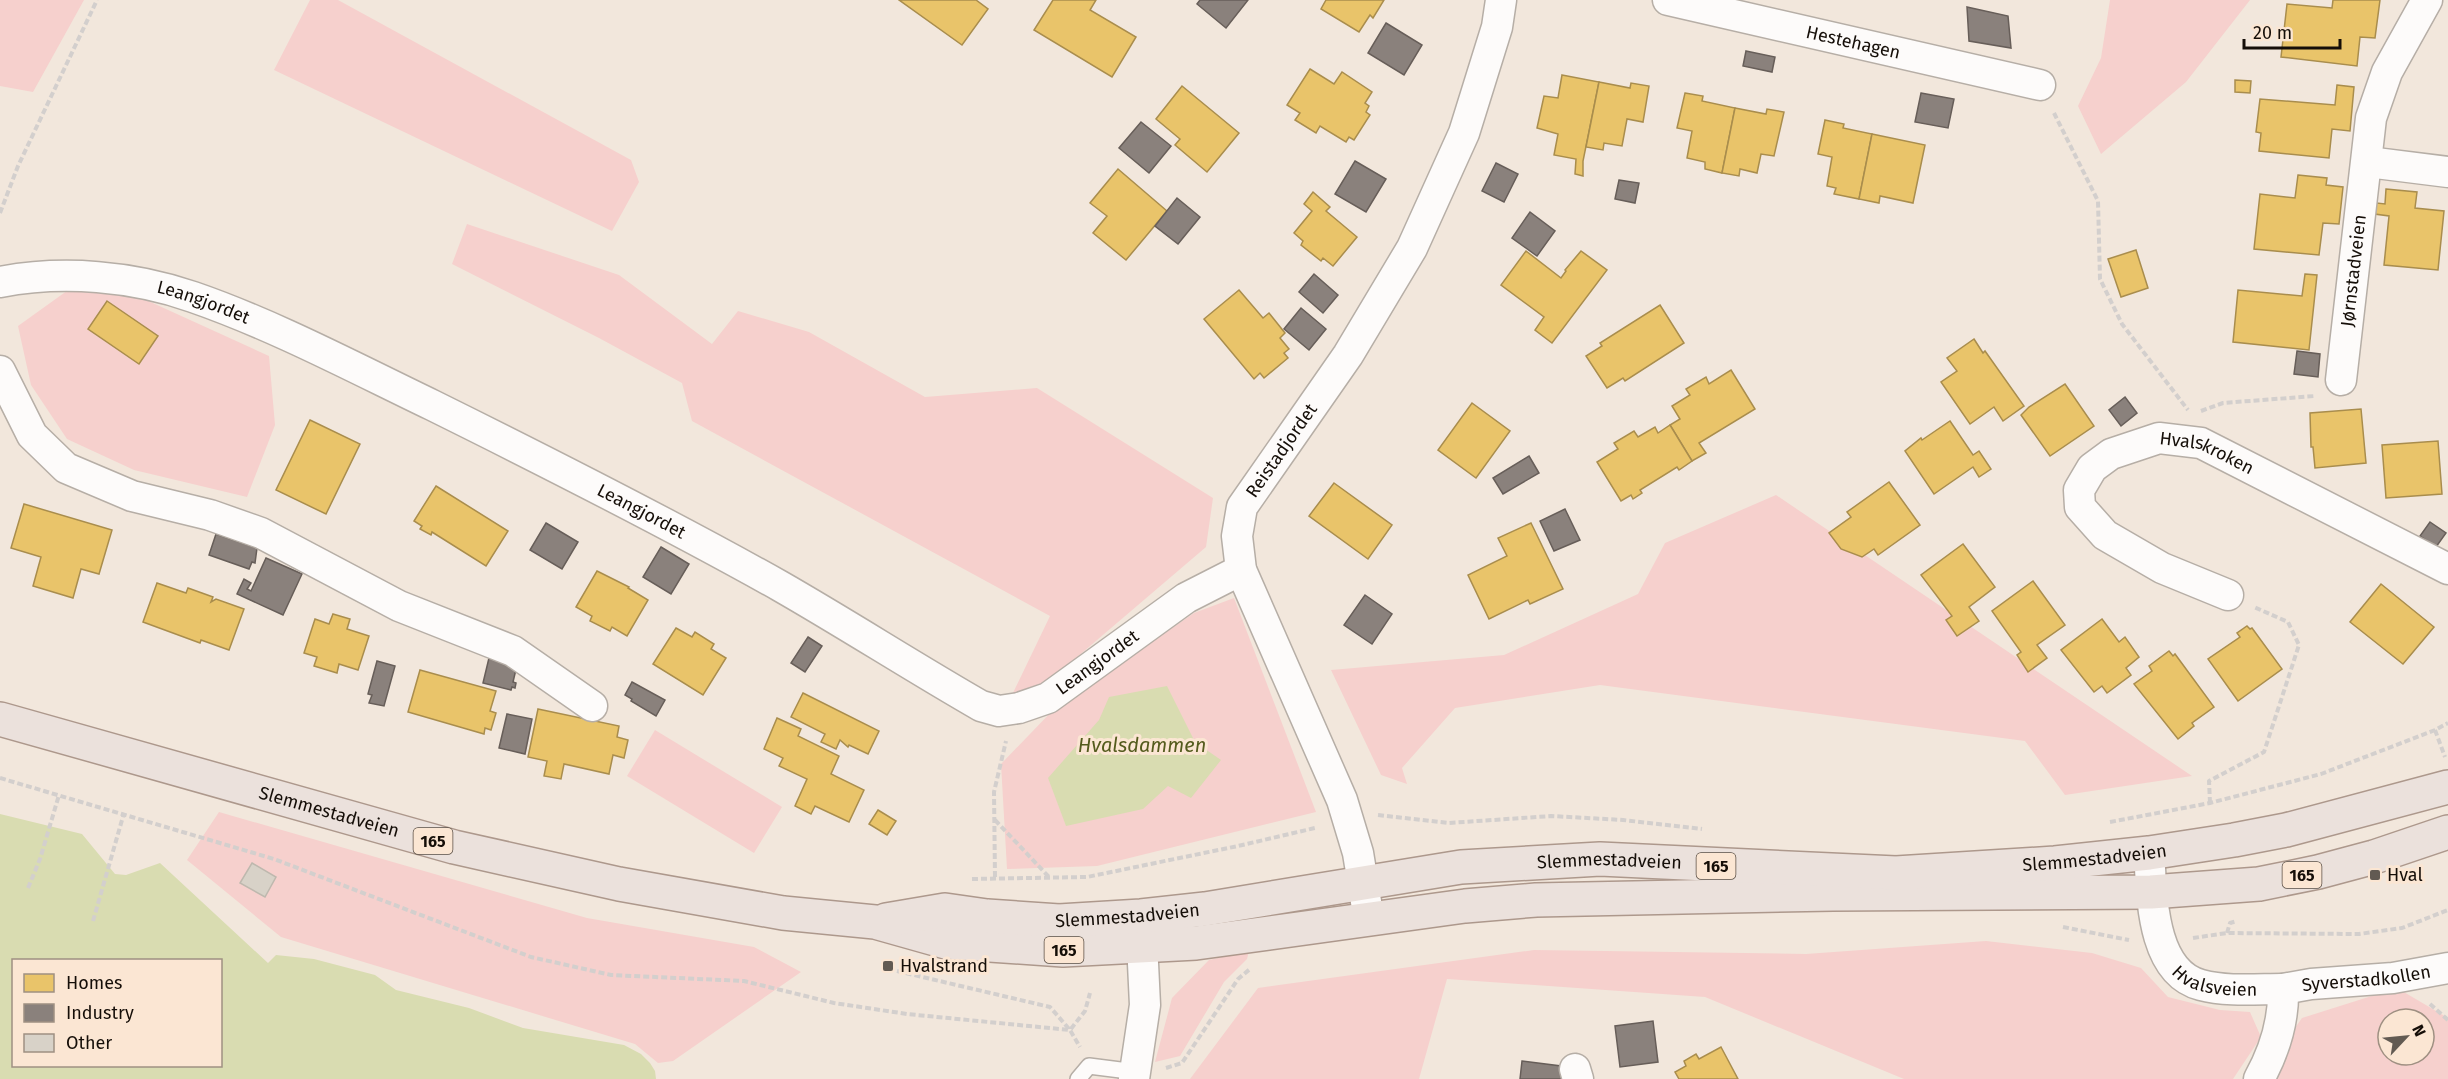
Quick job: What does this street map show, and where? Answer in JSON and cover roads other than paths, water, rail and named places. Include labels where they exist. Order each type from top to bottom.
[{"type":"main road","name":"Slemmestadveien","points":[[0,719],[453,847],[619,884],[718,903],[783,913],[875,922],[945,910],[987,916],[1059,921],[1141,932],[1196,943],[1465,906],[1536,900],[1833,894],[2151,892],[2259,884],[2318,872],[2374,857],[2448,832]]},
{"type":"main road","name":"Slemmestadveien","points":[[1141,932],[1204,909],[1461,867],[1600,859],[1896,873],[2055,863],[2149,853],[2286,830],[2448,787]]},
{"type":"street","name":"Reistadjordet","points":[[1369,920],[1358,854],[1342,800],[1241,570],[1237,536],[1242,507],[1348,355],[1412,248],[1464,133],[1497,27],[1502,0]]},
{"type":"street","name":"Hestehagen","points":[[1668,0],[2040,85]]},
{"type":"street","name":"Jørnstadveien","points":[[2341,380],[2368,162],[2371,118],[2387,72],[2427,0]]},
{"type":"street","points":[[2368,162],[2448,172]]},
{"type":"street","name":"Leangjordet","points":[[0,282],[31,276],[88,276],[135,283],[192,297],[259,324],[373,376],[590,483],[781,587],[981,706],[999,711],[1019,708],[1048,698],[1186,598],[1241,570]]},
{"type":"street","points":[[0,371],[32,435],[66,468],[132,496],[210,515],[261,533],[399,606],[513,651],[591,706]]},
{"type":"street","name":"Hvalskroken","points":[[2228,595],[2162,568],[2105,535],[2080,507],[2079,490],[2092,468],[2111,454],[2159,438],[2201,443],[2448,569]]},
{"type":"street","name":"Hvalsveien","points":[[2149,853],[2151,892],[2159,939],[2172,964],[2187,980],[2202,985],[2233,989],[2283,989],[2284,1010],[2274,1053],[2259,1079]]},
{"type":"street","points":[[1135,1075],[1145,1005],[1141,932]]},
{"type":"street","name":"Syverstadkollen","points":[[2283,989],[2312,984],[2393,978],[2448,968]]},
{"type":"lane","points":[[1078,1079],[1089,1066],[1135,1075]]},
{"type":"water","name":"Hvalsdammen","points":[[1167,686],[1195,742],[1221,760],[1191,798],[1168,786],[1143,809],[1066,826],[1048,778],[1099,720],[1109,697]]},
{"type":"water","points":[[0,814],[82,834],[115,874],[126,875],[160,863],[268,963],[276,955],[314,959],[375,975],[396,990],[469,1008],[523,1028],[624,1045],[641,1054],[650,1063],[655,1071],[656,1079],[0,1079]]},
{"type":"place","name":"Hval","points":[[2375,875]]},
{"type":"place","name":"Hvalstrand","points":[[888,966]]}]
